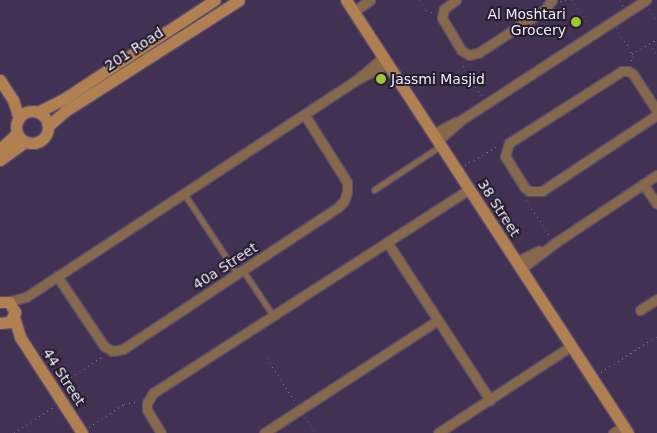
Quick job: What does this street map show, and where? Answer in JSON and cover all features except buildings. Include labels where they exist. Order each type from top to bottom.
[{"type":"street","name":"201 Road","points":[[34,112],[64,98],[215,0]]},
{"type":"street","name":"201 Road","points":[[48,126],[65,111],[239,0]]},
{"type":"street","points":[[350,7],[363,0]]},
{"type":"street","points":[[350,7],[370,0]]},
{"type":"street","points":[[456,0],[442,13],[444,22],[464,53],[473,55],[548,7],[552,0]]},
{"type":"street","points":[[437,140],[461,120],[645,1]]},
{"type":"street","name":"38 Street","points":[[350,7],[626,430]]},
{"type":"street","points":[[1,323],[10,322],[26,297],[385,61]]},
{"type":"street","points":[[657,111],[638,80],[628,71],[622,71],[506,146],[505,156],[524,187],[529,191],[542,191],[657,115]]},
{"type":"street","points":[[0,80],[13,100],[19,118],[16,125],[17,133],[25,142]]},
{"type":"street","points":[[0,160],[25,142],[40,142],[46,136],[48,126],[44,116],[13,100]]},
{"type":"street","points":[[19,118],[34,112]]},
{"type":"street","name":"40a Street","points":[[110,350],[116,352],[123,349],[338,207],[346,197],[347,182],[304,114]]},
{"type":"street","points":[[0,149],[17,133]]},
{"type":"street","points":[[650,180],[657,195]]},
{"type":"street","points":[[650,180],[657,204]]},
{"type":"street","points":[[519,265],[650,180]]},
{"type":"street","points":[[160,433],[148,414],[147,403],[158,390],[469,189]]},
{"type":"street","points":[[387,242],[490,400]]},
{"type":"street","points":[[57,276],[104,346],[110,350]]},
{"type":"street","points":[[2,301],[26,297]]},
{"type":"street","points":[[640,310],[657,299]]},
{"type":"street","name":"44 Street","points":[[2,301],[13,306],[20,337],[82,432]]},
{"type":"street","points":[[264,433],[438,320]]},
{"type":"street","name":"44 Street","points":[[1,323],[20,337]]},
{"type":"street","points":[[438,433],[572,346]]},
{"type":"street","points":[[613,433],[626,430]]},
{"type":"lane","points":[[374,190],[437,140]]},
{"type":"lane","points":[[184,193],[274,316]]},
{"type":"path","points":[[419,0],[428,12],[442,13]]},
{"type":"path","points":[[571,0],[595,33]]},
{"type":"path","points":[[645,1],[657,21]]},
{"type":"path","points":[[612,22],[632,55]]},
{"type":"path","points":[[628,71],[632,55],[657,38]]},
{"type":"path","points":[[649,44],[657,55]]},
{"type":"path","points":[[464,53],[464,70],[486,104]]},
{"type":"path","points":[[456,170],[494,148],[506,146]]},
{"type":"path","points":[[524,187],[528,205],[551,246]]},
{"type":"path","points":[[592,378],[657,336]]},
{"type":"path","points":[[54,389],[110,350]]},
{"type":"path","points":[[267,358],[316,433]]},
{"type":"path","points":[[14,433],[62,401]]},
{"type":"path","points":[[82,432],[127,402],[139,401],[147,403]]},
{"type":"place","name":"Al Moshtari Grocery","points":[[576,22]]},
{"type":"place","name":"Jassmi Masjid","points":[[381,79]]}]
